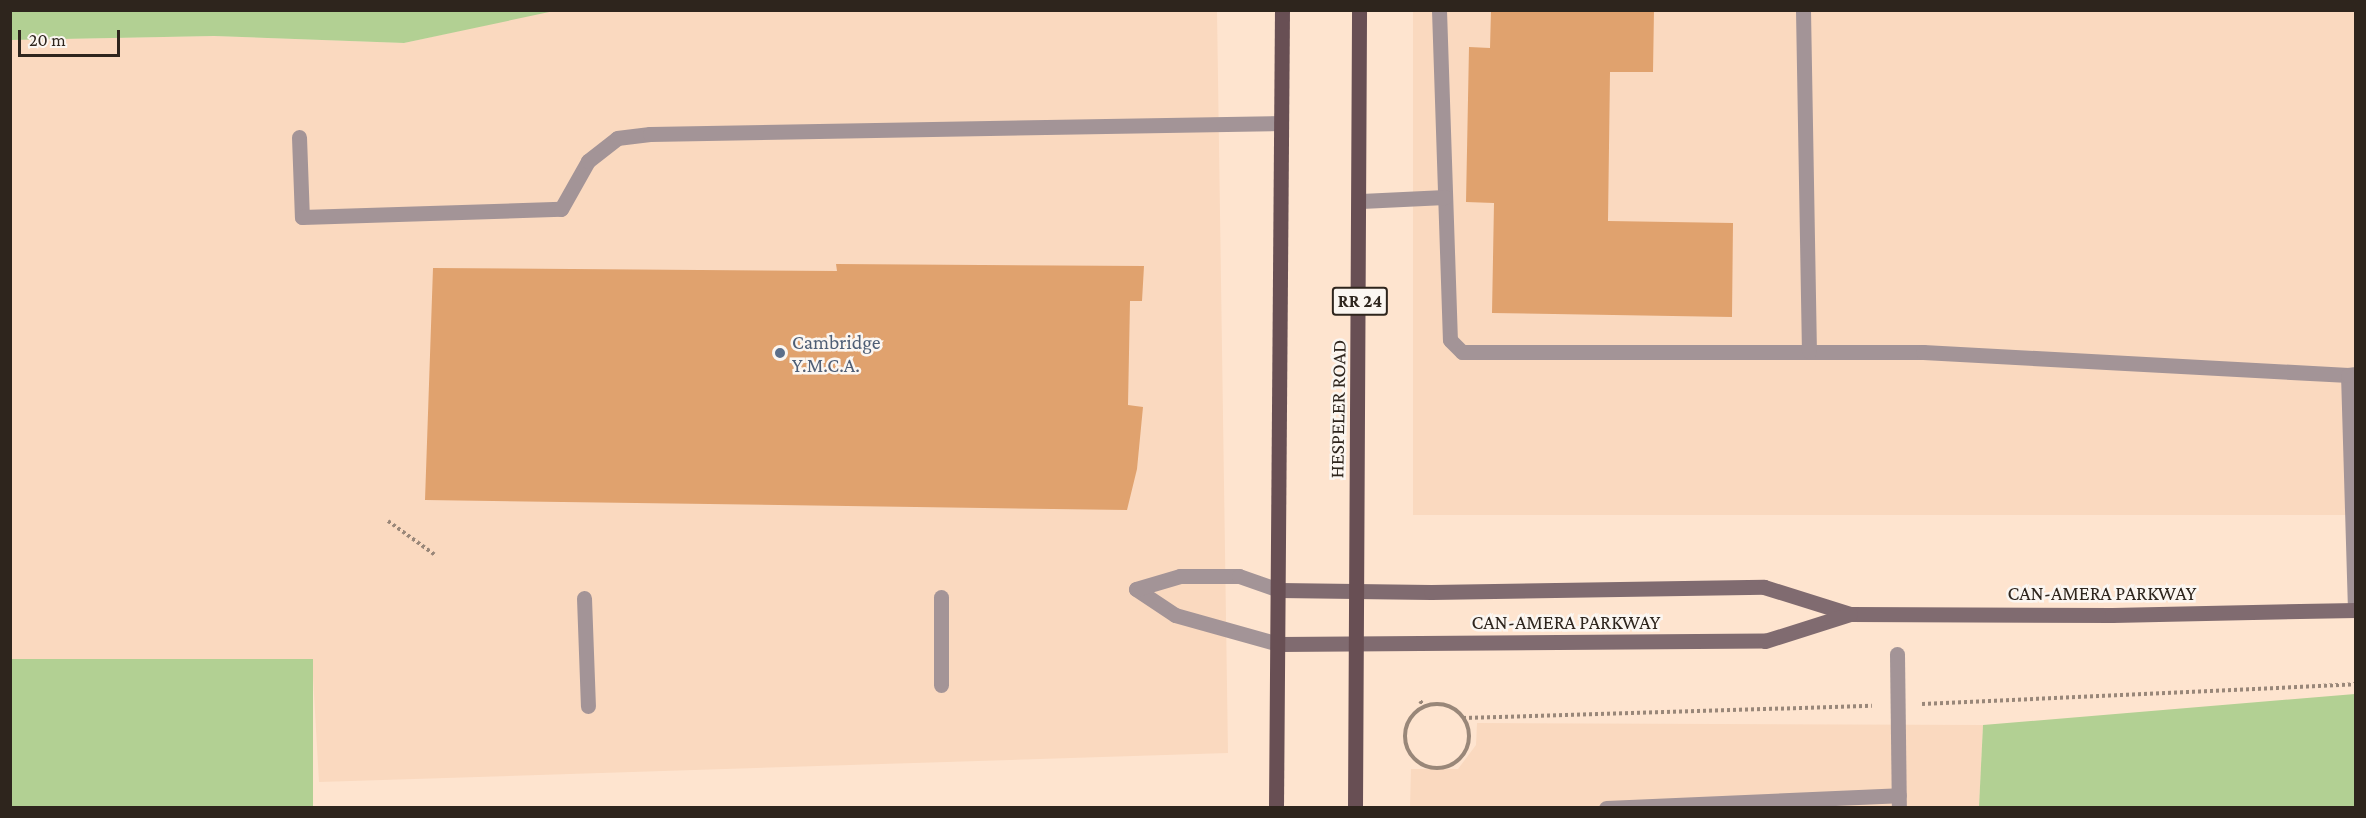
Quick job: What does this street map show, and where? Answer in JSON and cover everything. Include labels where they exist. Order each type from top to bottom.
[{"type":"main road","points":[[1276,807],[1282,10]]},
{"type":"main road","name":"HESPELER ROAD","points":[[1355,807],[1361,201],[1359,10]]},
{"type":"main road","name":"CAN-AMERA PARKWAY","points":[[1279,590],[1764,587],[1850,614],[2112,615],[2355,610]]},
{"type":"main road","name":"CAN-AMERA PARKWAY","points":[[1279,644],[1766,641],[1850,614]]},
{"type":"lane","points":[[1439,10],[1450,340],[1462,352],[1923,352],[2352,375],[2355,610]]},
{"type":"lane","points":[[1803,10],[1809,351]]},
{"type":"lane","points":[[299,137],[302,217],[561,209],[588,161],[617,138],[650,134],[1281,123]]},
{"type":"lane","points":[[1361,201],[1445,197]]},
{"type":"lane","points":[[1279,590],[1239,576],[1192,576],[1136,589],[1175,615],[1279,644]]},
{"type":"lane","points":[[941,597],[941,685]]},
{"type":"lane","points":[[584,598],[588,706]]},
{"type":"lane","points":[[1606,807],[1899,801],[1897,654]]},
{"type":"path","points":[[388,521],[434,554]]},
{"type":"path","points":[[1420,701],[1425,707]]},
{"type":"path","points":[[1447,706],[1456,710],[1468,727],[1469,737],[1463,756],[1446,767],[1425,767],[1416,761],[1405,742],[1409,721],[1425,707],[1447,706]]},
{"type":"shaded area","points":[[554,10],[1217,11],[1228,753],[319,782],[312,659],[11,659],[10,40],[214,36],[404,43]]},
{"type":"shaded area","points":[[1413,11],[2355,11],[2355,515],[1413,515]]},
{"type":"shaded area","points":[[1477,723],[1983,725],[1979,807],[1410,808],[1411,769],[1458,769],[1476,745]]},
{"type":"green space","points":[[10,11],[554,11],[404,43],[214,36],[11,40]]},
{"type":"green space","points":[[11,659],[313,659],[313,807],[11,807]]},
{"type":"green space","points":[[2355,694],[2355,807],[1979,807],[1983,725]]},
{"type":"building","points":[[1491,10],[1654,10],[1653,72],[1610,72],[1608,221],[1733,223],[1732,317],[1492,313],[1494,203],[1466,202],[1469,47],[1490,48]]},
{"type":"building","name":"Cambridge Y.M.C.A.","points":[[836,264],[1144,266],[1142,301],[1130,301],[1128,405],[1143,407],[1137,469],[1127,510],[425,500],[433,268],[837,271]]},
{"type":"place","name":"Cambridge Y.M.C.A.","points":[[780,353]]}]
